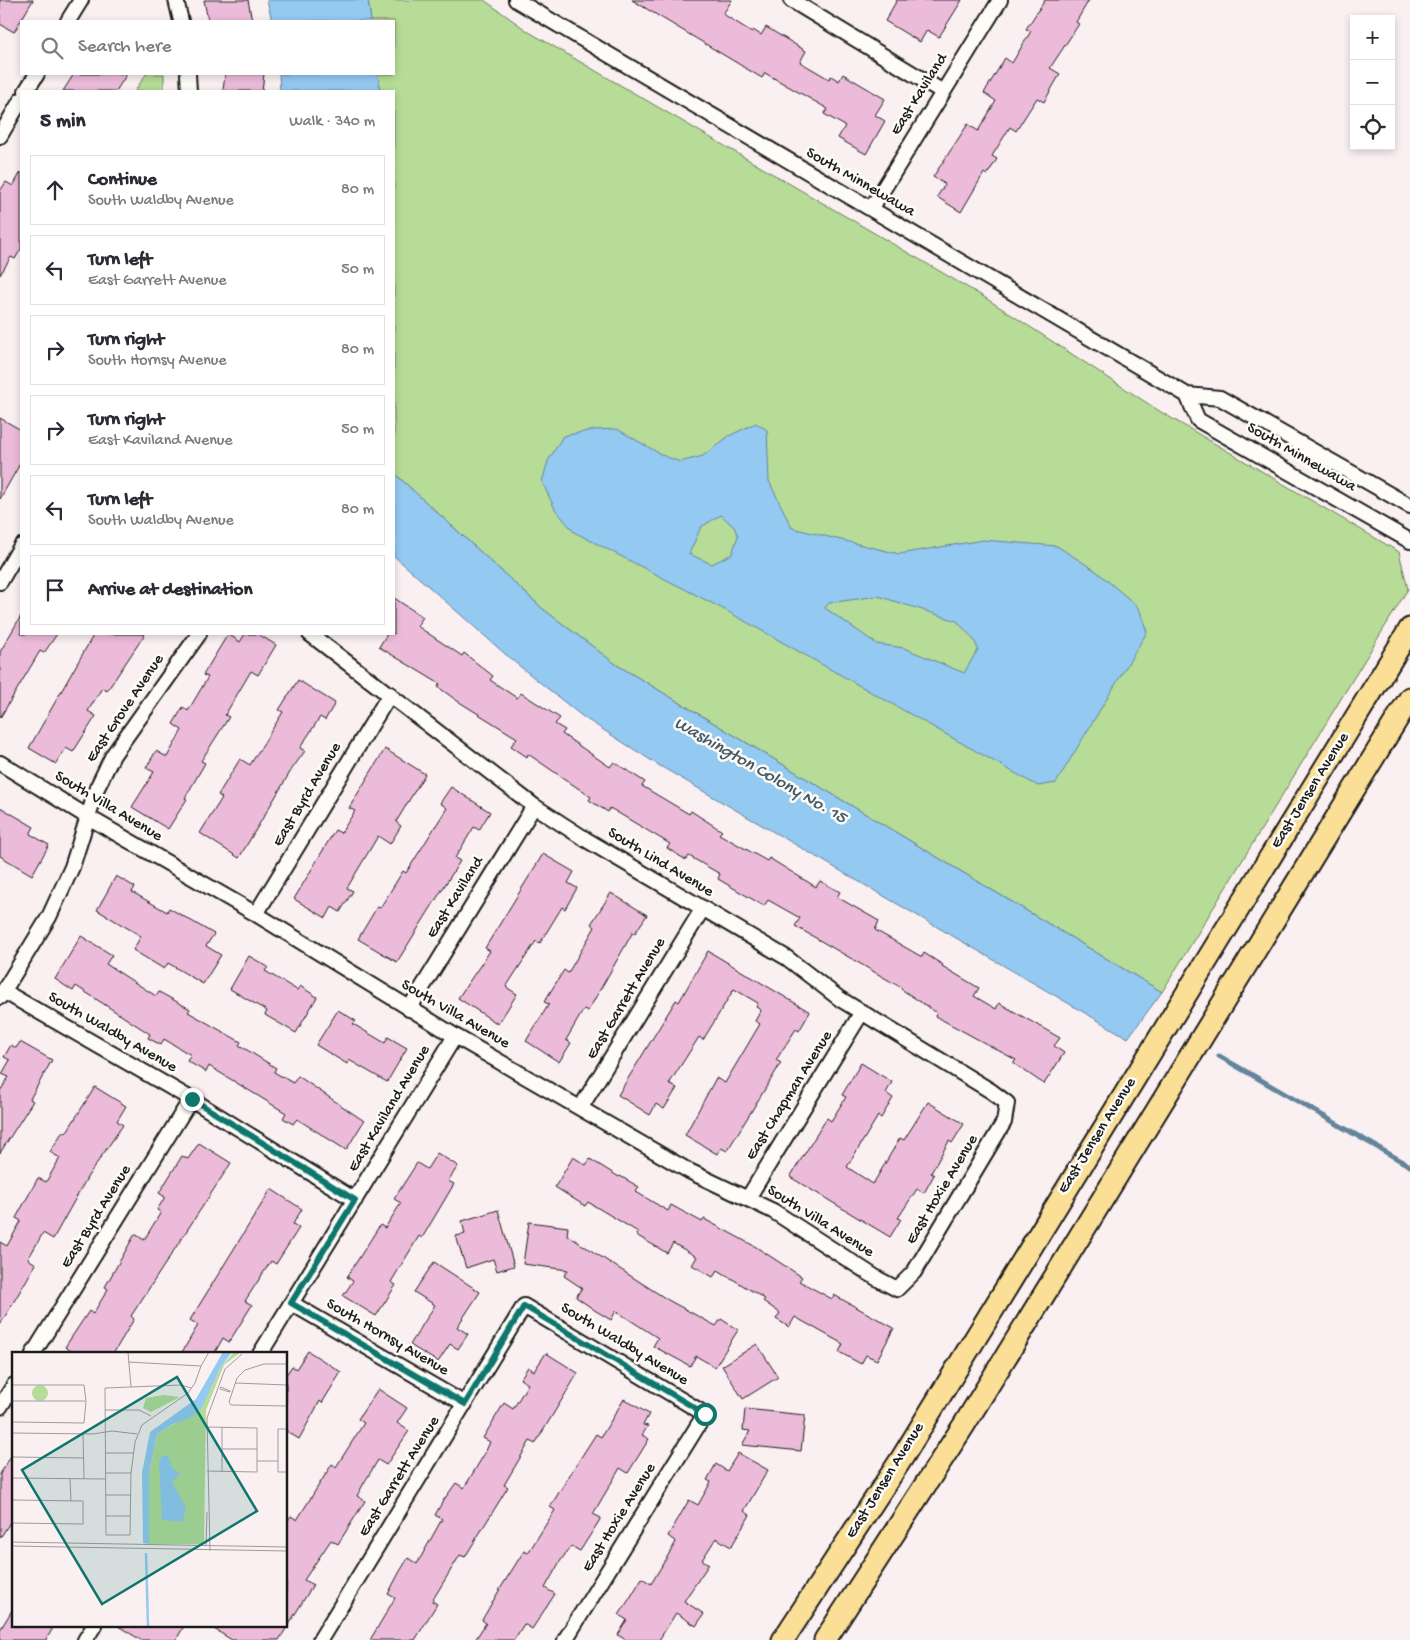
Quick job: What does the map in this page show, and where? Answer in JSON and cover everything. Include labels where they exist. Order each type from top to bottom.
[{"type":"main road","name":"East Jensen Avenue","points":[[783,1640],[902,1458],[1410,629]]},
{"type":"main road","points":[[825,1640],[964,1425],[1410,698]]},
{"type":"street","points":[[69,20],[82,0]]},
{"type":"street","points":[[176,0],[181,20]]},
{"type":"street","points":[[791,0],[943,92]]},
{"type":"street","name":"East Kaviland","points":[[871,209],[1000,0]]},
{"type":"street","name":"South Minnewawa","points":[[522,2],[1187,395],[1220,398],[1410,506]]},
{"type":"street","points":[[27,90],[36,75]]},
{"type":"street","points":[[188,75],[189,90]]},
{"type":"street","points":[[0,136],[20,102]]},
{"type":"street","name":"South Minnewawa","points":[[1187,395],[1198,420],[1410,541]]},
{"type":"street","points":[[0,582],[20,548]]},
{"type":"street","name":"East Grove Avenue","points":[[2,994],[49,917],[72,867],[97,788],[113,755],[197,635]]},
{"type":"street","name":"South Lind Avenue","points":[[311,635],[534,806],[788,958],[840,999],[991,1091],[1007,1103]]},
{"type":"street","name":"East Byrd Avenue","points":[[256,914],[390,694]]},
{"type":"street","name":"South Villa Avenue","points":[[0,763],[88,817],[256,914],[409,1009],[689,1171],[774,1211],[878,1279],[897,1289]]},
{"type":"street","name":"East Kaviland","points":[[409,1009],[534,806]]},
{"type":"street","name":"East Garrett Avenue","points":[[581,1107],[702,908]]},
{"type":"street","name":"South Waldby Avenue","points":[[2,994],[192,1099],[355,1200]]},
{"type":"street","name":"East Chapman Avenue","points":[[748,1198],[862,1012]]},
{"type":"street","name":"East Kaviland Avenue","points":[[261,1352],[456,1036]]},
{"type":"street","name":"East Byrd Avenue","points":[[34,1352],[192,1099]]},
{"type":"street","name":"East Hoxie Avenue","points":[[897,1289],[914,1272],[1004,1122],[1007,1103]]},
{"type":"street","name":"South Hornsy Avenue","points":[[291,1303],[465,1404]]},
{"type":"street","name":"East Garrett Avenue","points":[[320,1640],[524,1306]]},
{"type":"street","name":"South Waldby Avenue","points":[[524,1306],[705,1414]]},
{"type":"street","points":[[0,1407],[12,1388]]},
{"type":"street","name":"East Hoxie Avenue","points":[[565,1640],[705,1414]]},
{"type":"street","points":[[85,1640],[93,1628]]},
{"type":"green space","points":[[368,0],[484,0],[529,32],[984,297],[1161,412],[1399,552],[1408,589],[1162,992],[617,665],[543,609],[395,474],[395,90],[380,90],[378,75],[395,75],[395,20],[371,20]]},
{"type":"green space","points":[[145,75],[164,75],[164,90],[136,90]]},
{"type":"water","points":[[267,0],[368,0],[371,20],[272,20]]},
{"type":"water","points":[[279,75],[378,75],[380,90],[280,90]]},
{"type":"water","points":[[756,423],[767,430],[769,481],[792,528],[899,554],[983,540],[1057,546],[1096,571],[1136,605],[1147,632],[1056,783],[1038,786],[725,610],[574,532],[555,509],[542,482],[548,461],[563,436],[593,430],[617,429],[662,455],[680,462],[703,456],[729,436]],"holes":[[[721,515],[734,527],[738,536],[732,554],[712,564],[689,554],[701,527]],[[878,596],[957,621],[974,640],[978,649],[964,673],[904,648],[877,644],[825,608],[829,603]]]},
{"type":"water","points":[[395,474],[543,609],[617,665],[1162,992],[1128,1038],[660,766],[583,717],[512,660],[395,557]]},
{"type":"building","points":[[0,0],[33,0],[14,32],[0,24]]},
{"type":"building","points":[[204,0],[248,0],[252,20],[208,20]]},
{"type":"building","points":[[632,0],[732,0],[723,14],[752,32],[753,30],[761,35],[766,27],[806,51],[800,62],[829,79],[831,76],[839,81],[843,74],[885,99],[875,115],[885,121],[866,154],[838,138],[845,126],[824,114],[828,109],[765,73],[762,78]]},
{"type":"building","points":[[897,0],[962,0],[939,37],[927,30],[920,42],[885,21]]},
{"type":"building","points":[[1045,0],[1089,0],[1076,22],[1079,24],[1050,68],[1060,74],[1044,102],[1037,98],[1016,131],[1010,127],[992,156],[997,159],[987,175],[984,173],[961,212],[937,197],[945,184],[933,177],[968,124],[978,131],[996,101],[984,93],[1005,58],[1012,63],[1031,31],[1026,29]]},
{"type":"building","points":[[73,75],[126,75],[117,90],[64,90]]},
{"type":"building","points":[[225,75],[264,75],[262,90],[223,90]]},
{"type":"building","points":[[20,174],[20,251],[15,259],[11,257],[0,275],[0,191],[6,182],[13,186]]},
{"type":"building","points":[[0,418],[20,429],[20,464],[0,499]]},
{"type":"building","points":[[395,599],[423,617],[417,626],[462,656],[464,653],[493,676],[490,680],[517,698],[521,693],[560,718],[555,724],[565,730],[562,734],[610,767],[614,762],[645,782],[642,786],[689,814],[691,811],[722,831],[719,834],[767,861],[769,858],[816,887],[820,881],[840,892],[837,897],[879,921],[875,930],[922,957],[924,953],[979,988],[974,996],[996,1009],[999,1003],[1060,1038],[1054,1046],[1064,1053],[1044,1084],[1013,1063],[1016,1060],[935,1016],[937,1013],[902,988],[795,926],[800,918],[768,900],[764,906],[718,879],[720,874],[689,856],[686,860],[667,848],[670,844],[610,808],[608,812],[589,800],[591,797],[528,754],[527,757],[511,746],[517,738],[456,700],[438,687],[440,684],[379,647],[386,635],[395,635]]},
{"type":"building","points":[[20,618],[20,635],[56,635],[44,653],[40,651],[0,718],[0,652]]},
{"type":"building","points":[[93,635],[144,635],[107,691],[102,688],[88,711],[96,716],[73,752],[66,748],[56,764],[29,748]]},
{"type":"building","points":[[227,635],[240,642],[244,635],[260,635],[276,645],[258,675],[251,671],[225,715],[229,717],[201,761],[205,763],[185,798],[187,799],[168,829],[132,807],[154,772],[146,768],[156,751],[167,757],[182,730],[173,724],[183,707],[188,711],[208,677],[203,675]]},
{"type":"building","points":[[298,680],[335,703],[325,720],[320,717],[300,748],[305,751],[292,769],[239,858],[200,833],[222,798],[218,795],[240,759],[250,765],[283,712],[279,710]]},
{"type":"building","points":[[385,749],[425,774],[396,822],[401,826],[390,844],[378,836],[347,888],[353,891],[340,912],[332,907],[326,918],[294,899],[335,830],[341,833],[355,811],[349,808]]},
{"type":"building","points":[[451,787],[490,812],[479,830],[474,827],[455,858],[460,861],[397,962],[358,939],[377,907],[380,908],[403,871],[406,873],[447,808],[440,803]]},
{"type":"building","points":[[0,807],[34,827],[30,834],[49,845],[32,875],[0,856]]},
{"type":"building","points":[[543,854],[574,872],[568,883],[577,888],[565,909],[562,907],[540,943],[536,941],[506,987],[517,994],[498,1024],[458,998],[490,951],[485,948]]},
{"type":"building","points":[[116,876],[135,887],[132,892],[167,912],[169,908],[214,934],[206,946],[221,955],[203,984],[168,963],[164,969],[133,950],[141,936],[97,910]]},
{"type":"building","points":[[611,893],[647,915],[635,933],[633,932],[588,1011],[584,1009],[566,1040],[571,1043],[559,1062],[526,1041],[549,1004],[544,1002],[564,970],[568,973],[595,927],[591,924]]},
{"type":"building","points":[[81,936],[112,955],[106,964],[156,996],[159,992],[190,1009],[188,1012],[241,1042],[239,1045],[276,1068],[274,1072],[293,1083],[298,1076],[364,1121],[346,1150],[297,1119],[293,1124],[283,1118],[286,1113],[209,1066],[206,1072],[187,1061],[191,1055],[164,1039],[161,1045],[148,1038],[150,1034],[76,986],[73,991],[55,979]]},
{"type":"building","points":[[708,951],[810,1012],[799,1031],[796,1029],[776,1060],[781,1063],[727,1151],[721,1148],[717,1154],[685,1135],[716,1078],[725,1083],[760,1024],[755,1021],[761,1010],[756,1007],[758,1003],[734,989],[703,1040],[699,1037],[669,1084],[677,1088],[664,1109],[656,1104],[650,1115],[618,1095],[676,1000],[679,1002]]},
{"type":"building","points":[[249,956],[268,967],[265,971],[297,990],[300,986],[317,997],[296,1033],[265,1015],[267,1011],[230,989]]},
{"type":"building","points":[[338,1010],[356,1021],[353,1024],[385,1043],[388,1037],[407,1048],[387,1082],[349,1060],[347,1064],[316,1045]]},
{"type":"building","points":[[20,1042],[52,1060],[30,1099],[33,1101],[0,1153],[0,1091],[9,1077],[2,1074],[10,1060],[4,1057],[11,1045],[16,1048]]},
{"type":"building","points":[[861,1063],[892,1082],[886,1093],[893,1098],[881,1118],[878,1116],[847,1167],[873,1184],[900,1138],[904,1140],[928,1102],[964,1124],[952,1143],[949,1141],[931,1173],[934,1175],[924,1193],[917,1189],[898,1218],[901,1219],[890,1237],[790,1177],[827,1118],[831,1121],[846,1097],[842,1095]]},
{"type":"building","points":[[95,1087],[126,1106],[117,1121],[123,1125],[88,1176],[53,1239],[43,1233],[28,1259],[36,1264],[0,1325],[0,1242],[7,1246],[21,1221],[16,1218],[38,1178],[46,1182],[60,1158],[50,1152],[63,1131],[66,1133]]},
{"type":"building","points":[[199,1143],[231,1163],[131,1316],[134,1319],[114,1352],[73,1352],[65,1347],[89,1311],[93,1314],[108,1289],[105,1287],[135,1234],[144,1240],[161,1212],[157,1210],[165,1197],[159,1193],[182,1156],[188,1159]]},
{"type":"building","points":[[437,1153],[458,1166],[448,1181],[454,1184],[422,1238],[419,1236],[391,1282],[396,1285],[376,1316],[343,1296],[353,1281],[347,1277],[380,1225],[385,1228],[401,1203],[394,1199],[417,1163],[427,1169]]},
{"type":"building","points":[[573,1157],[586,1165],[590,1159],[620,1176],[639,1187],[636,1192],[668,1211],[671,1205],[702,1222],[704,1219],[756,1247],[802,1277],[799,1281],[832,1299],[834,1295],[894,1328],[877,1360],[866,1355],[861,1364],[839,1352],[843,1344],[795,1317],[789,1327],[776,1319],[780,1313],[763,1301],[765,1299],[718,1270],[713,1277],[692,1265],[697,1257],[673,1243],[667,1253],[636,1235],[638,1232],[588,1202],[585,1206],[555,1187]]},
{"type":"building","points":[[271,1189],[302,1209],[293,1224],[299,1228],[276,1264],[271,1261],[245,1301],[252,1305],[229,1342],[223,1338],[215,1352],[182,1352],[198,1325],[190,1320]]},
{"type":"building","points":[[498,1210],[514,1266],[497,1271],[493,1259],[466,1268],[456,1236],[465,1234],[462,1221]]},
{"type":"building","points":[[529,1222],[568,1227],[567,1235],[668,1300],[716,1326],[721,1319],[738,1330],[715,1367],[696,1356],[690,1366],[653,1346],[658,1338],[616,1311],[611,1320],[596,1311],[576,1297],[582,1288],[564,1276],[568,1270],[523,1264]]},
{"type":"building","points":[[434,1262],[480,1292],[457,1327],[468,1334],[458,1349],[450,1344],[438,1362],[410,1345],[435,1305],[414,1292]]},
{"type":"building","points":[[757,1344],[778,1377],[743,1399],[722,1366]]},
{"type":"building","points":[[308,1351],[341,1372],[322,1403],[320,1401],[299,1439],[288,1432],[288,1372],[292,1366],[296,1369]]},
{"type":"building","points":[[546,1353],[578,1373],[535,1444],[530,1441],[504,1485],[508,1487],[465,1557],[460,1555],[432,1601],[437,1604],[415,1640],[370,1640],[395,1598],[388,1594],[408,1558],[417,1564],[442,1519],[435,1515],[443,1501],[456,1483],[464,1488],[490,1442],[483,1438],[504,1403],[513,1409],[528,1384],[520,1379],[528,1367],[534,1371]]},
{"type":"building","points":[[378,1389],[407,1408],[397,1423],[409,1431],[386,1465],[378,1460],[357,1496],[365,1501],[338,1544],[331,1540],[304,1580],[313,1585],[288,1625],[288,1520],[291,1516],[297,1520],[332,1464],[336,1467],[364,1423],[358,1419]]},
{"type":"building","points":[[624,1399],[649,1414],[643,1425],[648,1426],[642,1435],[649,1439],[628,1473],[620,1468],[593,1514],[601,1518],[580,1551],[571,1546],[559,1563],[545,1588],[555,1594],[532,1629],[524,1624],[514,1640],[475,1640],[486,1623],[482,1620],[500,1589],[524,1551],[528,1553],[555,1510],[550,1507],[571,1473],[596,1434],[601,1437]]},
{"type":"building","points":[[745,1409],[805,1415],[801,1451],[742,1445],[750,1431],[743,1430]]},
{"type":"building","points":[[738,1453],[768,1470],[744,1511],[750,1515],[731,1547],[716,1538],[702,1560],[709,1564],[684,1601],[704,1614],[696,1626],[676,1613],[659,1640],[626,1640],[618,1635],[627,1620],[619,1615],[642,1578],[651,1584],[676,1542],[668,1536],[689,1500],[698,1505],[711,1482],[707,1480],[716,1464],[727,1471]]},
{"type":"building","points":[[12,1454],[12,1519],[0,1538],[0,1474]]},
{"type":"building","points":[[12,1610],[12,1628],[53,1628],[46,1640],[0,1640],[0,1630]]},
{"type":"building","points":[[121,1628],[183,1628],[176,1640],[141,1640]]},
{"type":"building","points":[[212,1628],[286,1628],[279,1640],[232,1640]]},
{"type":"waterway","name":"Washington Colony No. 15","points":[[1219,1056],[1410,1166]]},
{"type":"route","points":[[192,1099],[355,1200],[291,1303],[465,1404],[524,1306],[705,1414]]}]
